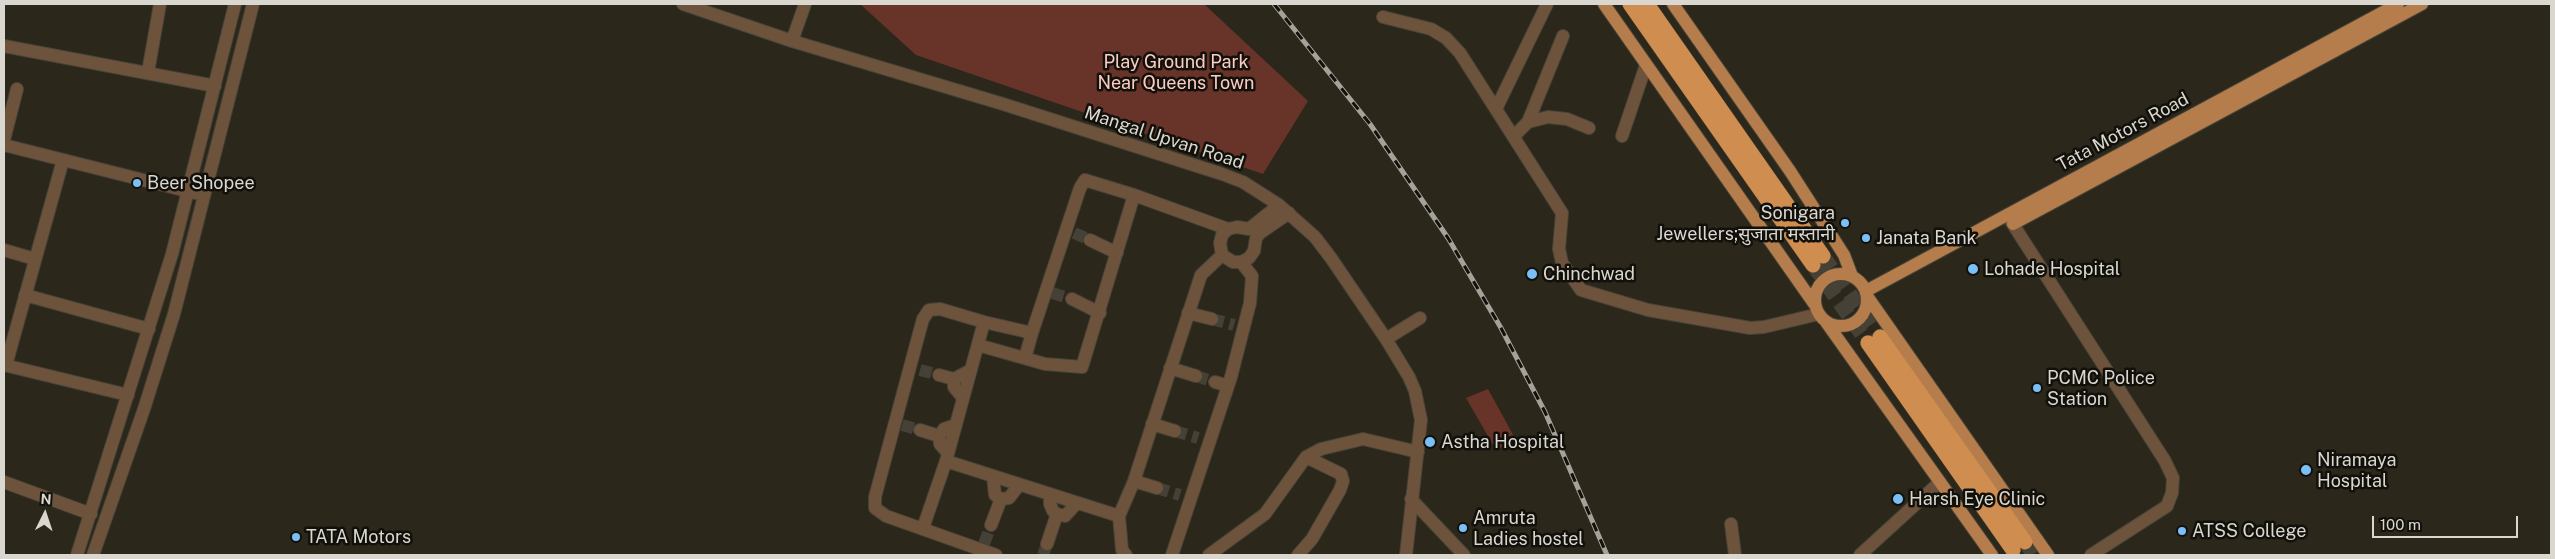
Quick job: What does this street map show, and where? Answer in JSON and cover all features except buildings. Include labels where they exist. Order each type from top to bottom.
[{"type":"highway","points":[[1630,4],[1818,261],[1647,4]]},
{"type":"highway","points":[[1874,340],[2019,546]]},
{"type":"main road","points":[[1604,4],[1820,314],[1992,555]]},
{"type":"main road","points":[[1673,4],[1792,175],[1844,255],[1852,276]]},
{"type":"main road","name":"Tata Motors Road","points":[[1867,293],[2010,219],[2398,4]]},
{"type":"main road","points":[[2379,14],[2422,4]]},
{"type":"main road","points":[[1867,293],[1866,311],[1856,323],[1840,327],[1820,314],[1815,295],[1823,281],[1837,274],[1852,276],[1860,282],[2048,555]]},
{"type":"street","points":[[148,72],[160,4]]},
{"type":"street","points":[[77,555],[149,329],[216,86],[235,4]]},
{"type":"street","points":[[93,555],[158,366],[253,4]]},
{"type":"street","name":"Mangal Upvan Road","points":[[682,4],[699,6],[792,40],[1003,104],[1222,174],[1243,182],[1284,209],[1315,236],[1386,339],[1409,377],[1419,404],[1418,452],[1411,499],[1406,555]]},
{"type":"street","points":[[792,40],[805,4]]},
{"type":"street","points":[[1496,109],[1547,4]]},
{"type":"street","points":[[1383,17],[1430,29],[1446,38],[1460,53],[1562,213],[1559,249],[1562,263],[1581,290],[1648,310],[1750,328],[1764,327],[1820,314]]},
{"type":"street","points":[[1514,136],[1528,122],[1563,36]]},
{"type":"street","points":[[4,46],[216,86]]},
{"type":"street","points":[[1622,136],[1646,65]]},
{"type":"street","points":[[4,140],[17,90]]},
{"type":"street","points":[[1528,122],[1558,117],[1589,128]]},
{"type":"street","points":[[4,145],[204,194]]},
{"type":"street","points":[[63,160],[5,365],[128,396]]},
{"type":"street","points":[[1025,358],[1032,333],[1070,232],[1080,188],[1085,180],[1134,195],[1228,229]]},
{"type":"street","points":[[978,345],[1053,366],[1082,367],[1102,308],[1134,195]]},
{"type":"street","points":[[1284,209],[1256,238],[1254,251],[1249,258],[1241,262],[1233,262],[1222,255],[1220,243],[1222,235],[1228,229],[1236,227],[1249,229],[1284,209]]},
{"type":"street","points":[[2010,219],[2165,461],[2173,478],[2172,493],[2167,506],[2091,555]]},
{"type":"street","points":[[1090,240],[1119,248]]},
{"type":"street","points":[[4,250],[36,259]]},
{"type":"street","points":[[1126,555],[1122,550],[1119,516],[1134,481],[1200,275],[1222,255]]},
{"type":"street","points":[[1172,555],[1185,497],[1204,440],[1228,386],[1239,327],[1250,303],[1252,276],[1241,262]]},
{"type":"street","points":[[25,295],[149,329]]},
{"type":"street","points":[[1079,302],[1102,308]]},
{"type":"street","points":[[996,555],[983,547],[886,516],[875,508],[875,497],[915,368],[923,319],[929,310],[940,309],[1032,333]]},
{"type":"street","points":[[1188,313],[1212,319]]},
{"type":"street","points":[[1386,339],[1420,318]]},
{"type":"street","points":[[923,528],[947,457],[984,322]]},
{"type":"street","points":[[1170,368],[1196,376]]},
{"type":"street","points":[[939,375],[954,379],[971,370]]},
{"type":"street","points":[[954,379],[954,387],[963,398]]},
{"type":"street","points":[[1215,382],[1228,386]]},
{"type":"street","points":[[1152,424],[1175,431]]},
{"type":"street","points":[[956,425],[944,429],[939,436],[940,444],[947,457],[1019,485],[1119,516]]},
{"type":"street","points":[[920,430],[939,436]]},
{"type":"street","points":[[1209,555],[1264,514],[1306,456],[1334,445],[1363,439],[1418,452]]},
{"type":"street","points":[[1298,555],[1312,539],[1340,490],[1343,481],[1341,474],[1306,456]]},
{"type":"street","points":[[993,476],[995,495],[1001,499],[1009,498],[1019,485]]},
{"type":"street","points":[[1134,481],[1157,488]]},
{"type":"street","points":[[4,482],[91,514]]},
{"type":"street","points":[[1860,555],[1940,482]]},
{"type":"street","points":[[1050,494],[1050,504],[1053,511],[1057,514],[1065,516],[1077,503]]},
{"type":"street","points":[[991,525],[1001,499]]},
{"type":"street","points":[[1411,499],[1464,555]]},
{"type":"street","points":[[1047,544],[1057,514]]},
{"type":"street","points":[[1731,524],[1735,555]]},
{"type":"green space","name":"Play Ground Park Near Queens Town","points":[[860,4],[1204,4],[1308,101],[1263,174],[916,55]]},
{"type":"green space","points":[[1488,389],[1516,440],[1496,450],[1466,398]]},
{"type":"tunnel","points":[[1074,233],[1090,240]]},
{"type":"tunnel","points":[[1823,256],[1880,337]]},
{"type":"tunnel","points":[[1813,265],[1868,343]]},
{"type":"tunnel","points":[[1052,293],[1072,299]]},
{"type":"tunnel","points":[[1212,319],[1234,325]]},
{"type":"tunnel","points":[[920,370],[939,375]]},
{"type":"tunnel","points":[[1196,376],[1215,382]]},
{"type":"tunnel","points":[[902,425],[920,430]]},
{"type":"tunnel","points":[[1175,431],[1198,438]]},
{"type":"tunnel","points":[[1157,488],[1180,495]]},
{"type":"tunnel","points":[[984,544],[991,525]]},
{"type":"tunnel","points":[[2025,542],[2034,555]]},
{"type":"tunnel","points":[[1043,555],[1047,544]]},
{"type":"railway","points":[[1274,4],[1370,124],[1448,238],[1501,328],[1545,412],[1607,555]]},
{"type":"place","name":"Beer Shopee","points":[[137,183]]},
{"type":"place","name":"Sonigara Jewellers;सुजाता मस्तानी","points":[[1845,223]]},
{"type":"place","name":"Janata Bank","points":[[1866,238]]},
{"type":"place","name":"Lohade Hospital","points":[[1973,269]]},
{"type":"place","name":"Chinchwad","points":[[1532,274]]},
{"type":"place","name":"PCMC Police Station","points":[[2037,388]]},
{"type":"place","name":"Astha Hospital","points":[[1430,442]]},
{"type":"place","name":"Niramaya Hospital","points":[[2306,470]]},
{"type":"place","name":"Harsh Eye Clinic","points":[[1898,499]]},
{"type":"place","name":"Amruta Ladies hostel","points":[[1463,528]]},
{"type":"place","name":"ATSS College","points":[[2182,531]]},
{"type":"place","name":"TATA Motors","points":[[296,537]]}]
